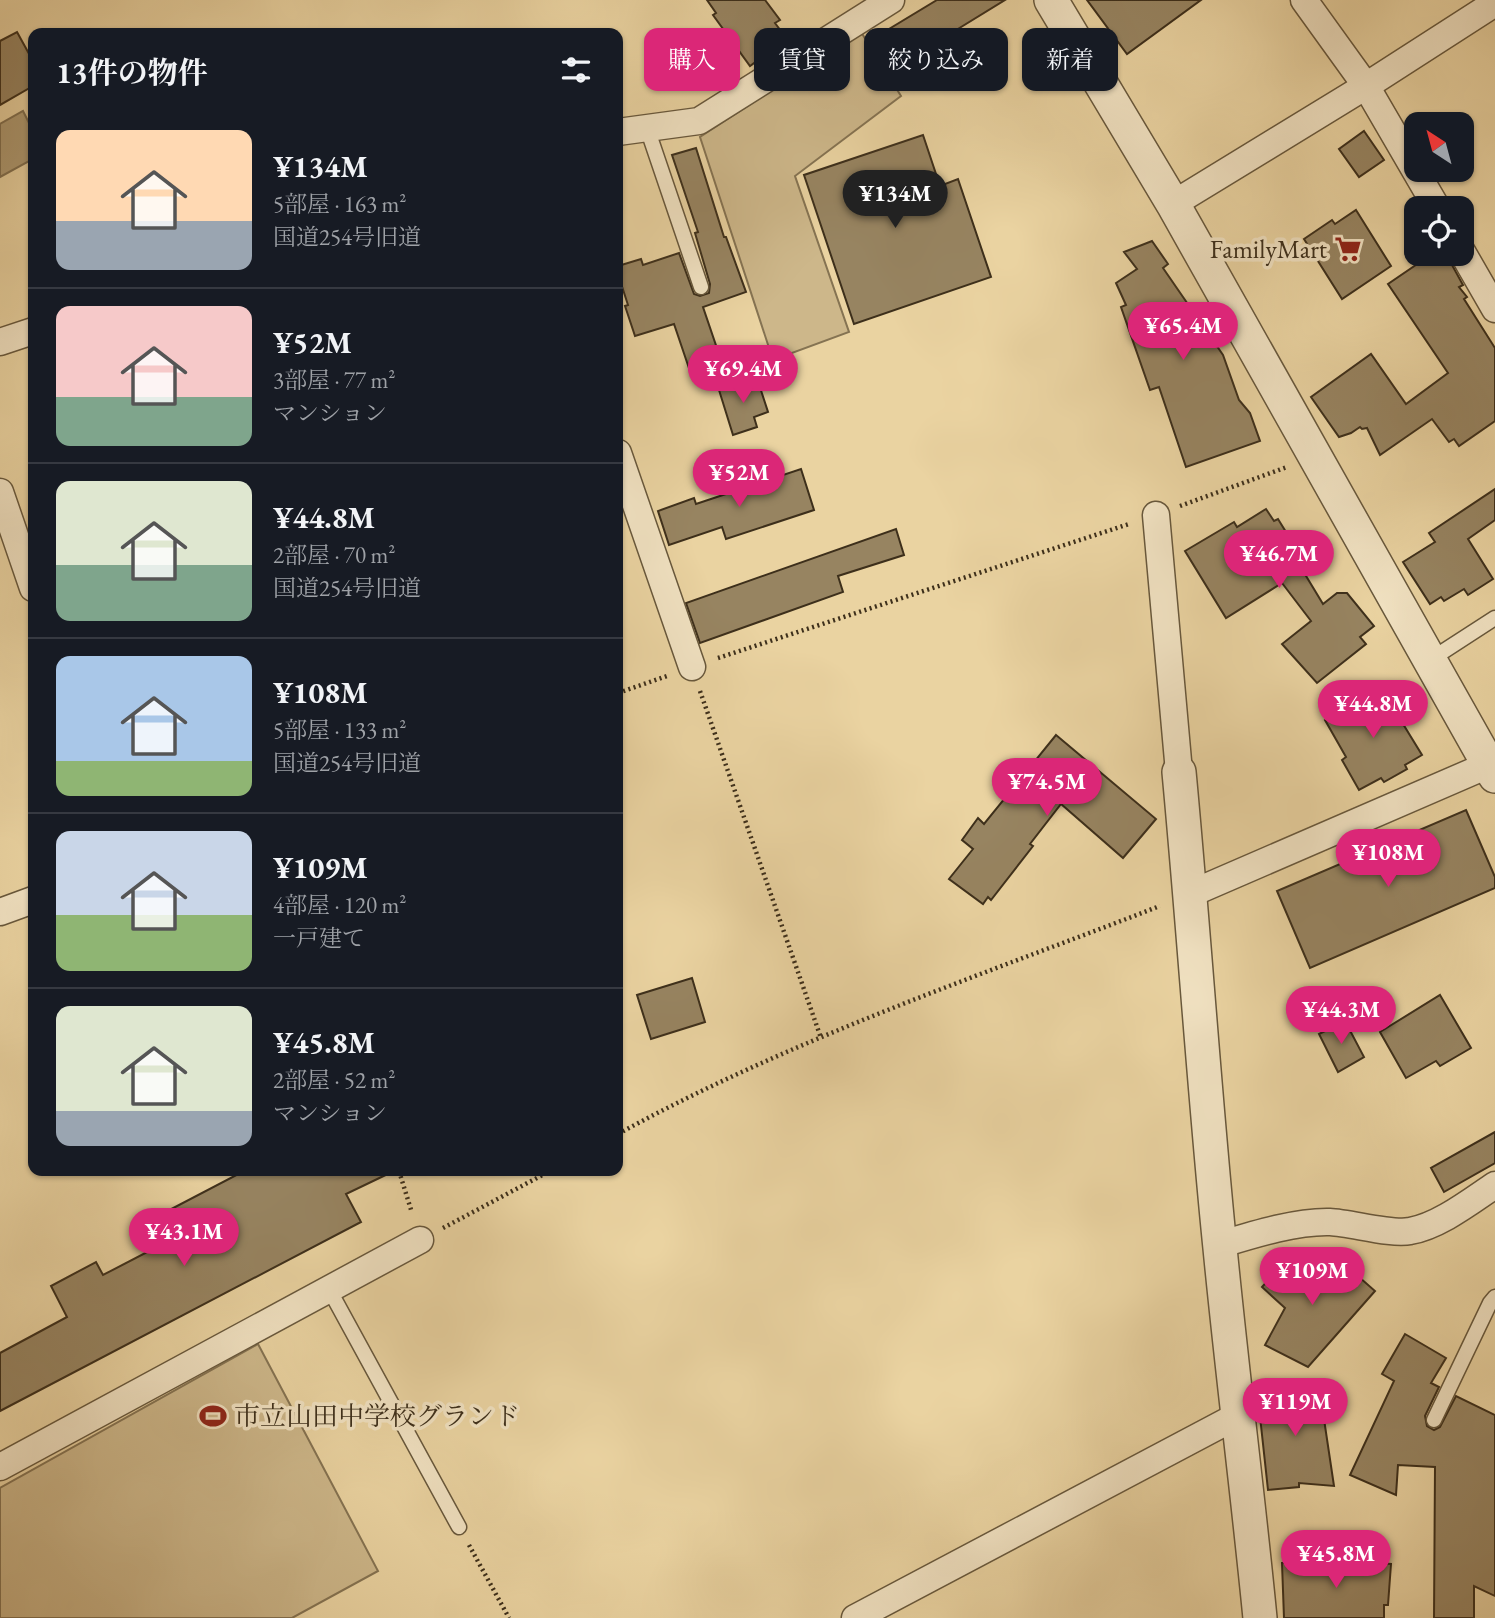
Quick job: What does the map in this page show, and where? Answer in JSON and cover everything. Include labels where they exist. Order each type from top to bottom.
[{"type":"street","points":[[623,131],[699,121],[891,0]]},
{"type":"street","points":[[1051,0],[1173,204],[1492,771],[1190,894]]},
{"type":"street","points":[[1304,0],[1366,86],[1430,196]]},
{"type":"street","points":[[1173,204],[1495,3]]},
{"type":"street","points":[[1470,266],[1495,309]]},
{"type":"street","points":[[0,342],[28,333]]},
{"type":"street","points":[[623,467],[692,667]]},
{"type":"street","points":[[0,492],[28,573]]},
{"type":"street","points":[[1156,515],[1219,1245],[1260,1618]]},
{"type":"street","points":[[0,912],[28,902]]},
{"type":"street","points":[[1219,1245],[1313,1223],[1330,1222],[1409,1232],[1443,1218],[1495,1185]]},
{"type":"street","points":[[0,1467],[421,1240]]},
{"type":"street","points":[[855,1618],[1237,1416]]},
{"type":"lane","points":[[646,128],[701,287]]},
{"type":"lane","points":[[1430,660],[1495,618]]},
{"type":"lane","points":[[329,1289],[459,1527]]},
{"type":"lane","points":[[1434,1420],[1495,1297]]},
{"type":"path","points":[[623,691],[1156,515],[1315,457]]},
{"type":"path","points":[[692,667],[821,1038]]},
{"type":"path","points":[[623,1131],[674,1103],[821,1038],[1190,894]]},
{"type":"path","points":[[400,1176],[421,1240],[542,1176]]},
{"type":"path","points":[[459,1527],[509,1618]]},
{"type":"shaded area","points":[[861,32],[864,37],[864,91],[898,91],[901,96],[795,176],[849,332],[773,360],[700,137],[771,91],[850,91],[850,39]]},
{"type":"shaded area","points":[[23,111],[28,121],[28,162],[0,177],[0,124]]},
{"type":"shaded area","name":"市立山田中学校グランド","points":[[258,1344],[378,1571],[292,1618],[0,1618],[0,1488]]},
{"type":"building","points":[[707,0],[765,0],[780,20],[775,23],[779,28],[754,28],[754,63],[750,66],[740,52],[740,28],[722,28],[713,15],[716,13]]},
{"type":"building","points":[[937,0],[1005,0],[960,28],[891,28]]},
{"type":"building","points":[[1087,0],[1201,0],[1127,54],[1118,42],[1118,28],[1108,28]]},
{"type":"building","points":[[17,32],[28,52],[28,89],[0,105],[0,41]]},
{"type":"building","points":[[1364,131],[1384,160],[1359,177],[1339,149]]},
{"type":"building","points":[[923,135],[940,186],[958,179],[991,277],[854,324],[804,175]]},
{"type":"building","points":[[696,148],[724,237],[746,292],[703,307],[724,369],[693,380],[674,324],[635,336],[625,306],[628,305],[623,290],[623,264],[641,259],[643,265],[679,253],[694,294],[700,296],[709,293],[710,284],[695,233],[698,232],[672,155]]},
{"type":"building","points":[[1356,210],[1391,266],[1342,299],[1304,239],[1332,220],[1335,224]]},
{"type":"building","points":[[1152,241],[1168,264],[1163,268],[1223,355],[1239,400],[1250,413],[1260,441],[1186,467],[1159,387],[1150,390],[1121,307],[1126,305],[1116,283],[1137,269],[1124,252]]},
{"type":"building","points":[[1414,266],[1453,266],[1463,285],[1459,287],[1467,297],[1464,299],[1495,348],[1495,421],[1459,446],[1454,439],[1449,442],[1432,419],[1380,455],[1367,428],[1360,427],[1339,437],[1311,397],[1371,354],[1406,404],[1448,373],[1388,284]]},
{"type":"building","points":[[757,378],[768,412],[754,417],[757,427],[733,435],[719,390]]},
{"type":"building","points":[[801,469],[814,510],[726,539],[722,527],[669,545],[658,511],[694,498],[696,504]]},
{"type":"building","points":[[1495,489],[1495,520],[1468,539],[1493,579],[1468,595],[1464,589],[1444,601],[1441,597],[1430,604],[1403,562],[1435,542],[1429,533]]},
{"type":"building","points":[[1266,509],[1274,521],[1278,519],[1302,558],[1297,561],[1323,604],[1337,593],[1347,593],[1374,626],[1360,637],[1366,644],[1317,683],[1282,644],[1311,621],[1282,583],[1226,618],[1185,551],[1234,522],[1237,527]]},
{"type":"building","points":[[896,529],[904,555],[838,576],[843,592],[700,643],[686,603]]},
{"type":"building","points":[[1381,688],[1422,755],[1405,765],[1407,769],[1384,782],[1381,778],[1359,790],[1342,760],[1346,757],[1325,720]]},
{"type":"building","points":[[1056,735],[1156,819],[1123,858],[1061,804],[1030,844],[1033,846],[991,900],[988,897],[983,904],[949,879],[973,849],[962,840],[978,818],[984,824]]},
{"type":"building","points":[[1466,810],[1495,877],[1495,888],[1310,968],[1277,891]]},
{"type":"building","points":[[692,978],[705,1022],[651,1039],[637,995]]},
{"type":"building","points":[[1440,995],[1471,1048],[1440,1066],[1436,1061],[1406,1078],[1380,1032]]},
{"type":"building","points":[[1345,1021],[1364,1057],[1338,1072],[1319,1034]]},
{"type":"building","points":[[1495,1132],[1495,1163],[1444,1192],[1431,1168]]},
{"type":"building","points":[[234,1176],[384,1176],[346,1194],[361,1222],[0,1411],[0,1353],[67,1317],[51,1286],[96,1262],[103,1275],[155,1248],[146,1230],[159,1223],[156,1217]]},
{"type":"building","points":[[1295,1251],[1323,1276],[1335,1263],[1347,1274],[1351,1270],[1375,1291],[1308,1367],[1265,1345],[1285,1308],[1262,1287]]},
{"type":"building","points":[[1405,1334],[1446,1358],[1431,1383],[1439,1387],[1425,1416],[1427,1426],[1434,1430],[1440,1427],[1456,1396],[1495,1415],[1495,1596],[1474,1586],[1474,1618],[1434,1618],[1435,1467],[1398,1465],[1396,1495],[1350,1475],[1394,1381],[1382,1374]]},
{"type":"building","points":[[1314,1382],[1317,1400],[1321,1399],[1334,1486],[1299,1483],[1299,1487],[1268,1490],[1259,1407],[1262,1407],[1260,1391]]},
{"type":"building","points":[[1346,1561],[1391,1564],[1388,1605],[1384,1605],[1384,1618],[1284,1618],[1282,1563]]},
{"type":"place","name":"FamilyMart","points":[[1348,249]]},
{"type":"place","name":"市立山田中学校グランド","points":[[213,1416]]}]
